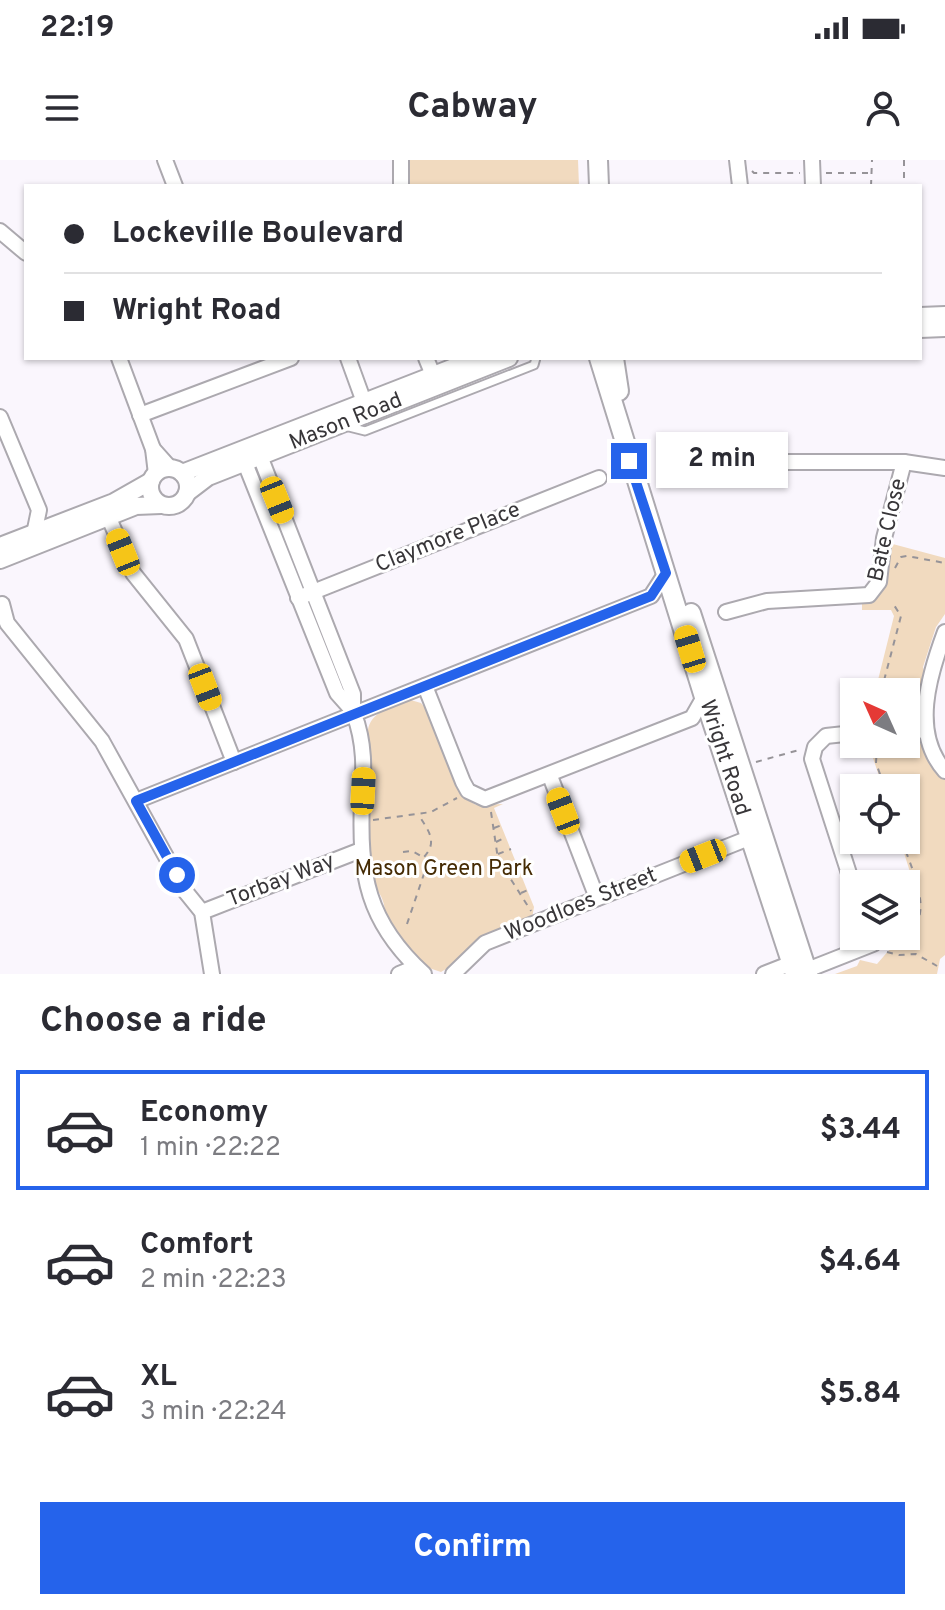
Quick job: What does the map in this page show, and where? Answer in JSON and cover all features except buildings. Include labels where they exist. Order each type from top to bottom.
[{"type":"main road","points":[[587,160],[588,184]]},
{"type":"main road","points":[[598,160],[599,184]]},
{"type":"main road","name":"Wright Road","points":[[600,360],[704,697],[756,835]]},
{"type":"main road","name":"Wright Road","points":[[614,360],[620,393],[800,970]]},
{"type":"street","points":[[165,160],[174,184]]},
{"type":"street","points":[[401,160],[401,184]]},
{"type":"street","points":[[737,160],[740,184]]},
{"type":"street","points":[[812,160],[813,184]]},
{"type":"street","points":[[0,231],[24,251]]},
{"type":"street","points":[[922,316],[945,315]]},
{"type":"street","points":[[922,329],[945,328]]},
{"type":"street","points":[[0,560],[136,506],[176,505],[187,493],[187,482],[165,474],[120,360]]},
{"type":"street","points":[[140,415],[286,360]]},
{"type":"street","points":[[349,360],[364,402]]},
{"type":"street","points":[[427,360],[433,375]]},
{"type":"street","name":"Mason Road","points":[[0,546],[136,492],[165,474],[472,360]]},
{"type":"street","name":"Mason Road","points":[[187,493],[208,477],[504,360]]},
{"type":"street","points":[[0,417],[39,510],[34,534]]},
{"type":"street","points":[[252,460],[313,592],[353,694],[363,755],[361,850],[369,896],[398,948],[420,970]]},
{"type":"street","points":[[252,460],[298,598],[337,693],[354,712]]},
{"type":"street","points":[[681,471],[732,462],[904,462],[945,468]]},
{"type":"street","name":"Bate Close","points":[[726,612],[767,601],[869,595],[879,582],[884,538],[904,462]]},
{"type":"street","points":[[161,505],[152,497],[165,474]]},
{"type":"street","name":"Claymore Place","points":[[298,598],[599,478]]},
{"type":"street","points":[[39,510],[60,523]]},
{"type":"street","points":[[108,516],[133,573],[186,639],[234,762]]},
{"type":"street","points":[[136,801],[651,596],[666,573]]},
{"type":"street","points":[[651,596],[675,602]]},
{"type":"street","points":[[2,604],[7,623],[91,726],[185,891],[202,912],[212,974]]},
{"type":"street","points":[[945,632],[934,664],[925,730],[930,748],[945,771]]},
{"type":"street","points":[[425,686],[463,782],[472,795],[485,799],[692,718],[704,697]]},
{"type":"street","points":[[692,718],[714,727]]},
{"type":"street","points":[[920,731],[925,730]]},
{"type":"street","points":[[840,734],[826,736],[815,747],[812,759],[848,870]]},
{"type":"street","points":[[550,776],[597,898]]},
{"type":"street","name":"Woodloes Street","points":[[453,974],[485,943],[756,835]]},
{"type":"street","name":"Torbay Way","points":[[202,912],[361,850]]},
{"type":"street","points":[[764,974],[800,970],[856,950]]},
{"type":"street","points":[[399,974],[420,970]]},
{"type":"lane","points":[[341,425],[365,431],[534,365],[535,360]]},
{"type":"path","points":[[871,184],[872,160]]},
{"type":"path","points":[[904,160],[904,184]]},
{"type":"path","points":[[894,569],[901,557],[907,556],[945,563]]},
{"type":"path","points":[[885,678],[901,616],[892,602]]},
{"type":"path","points":[[754,763],[808,750]]},
{"type":"path","points":[[372,820],[431,812],[457,798]]},
{"type":"path","points":[[490,811],[496,855],[531,912]]},
{"type":"path","points":[[418,814],[432,837],[431,851],[423,858]]},
{"type":"path","points":[[493,828],[502,825]]},
{"type":"path","points":[[495,842],[506,837]]},
{"type":"path","points":[[496,855],[511,849]]},
{"type":"path","points":[[403,852],[412,851],[427,865],[407,924]]},
{"type":"path","points":[[503,867],[516,861]]},
{"type":"path","points":[[510,878],[521,873]]},
{"type":"path","points":[[520,893],[528,890]]},
{"type":"path","points":[[920,896],[920,911]]},
{"type":"path","points":[[887,952],[916,954],[937,966]]},
{"type":"green space","points":[[407,160],[578,160],[579,184],[407,184]]},
{"type":"green space","points":[[889,543],[945,558],[945,614],[936,627],[923,667],[925,676],[920,715],[920,678],[878,678],[894,616],[891,610],[862,610],[862,603],[874,599]]},
{"type":"green space","name":"Mason Green Park","points":[[407,699],[421,703],[429,713],[463,797],[476,805],[503,804],[494,808],[534,907],[532,918],[441,972],[423,966],[384,917],[382,900],[372,886],[366,827],[370,822],[372,778],[368,773],[367,734],[373,719],[380,712]]},
{"type":"green space","points":[[920,743],[945,778],[945,955],[940,959],[937,974],[835,974],[857,966],[860,960],[877,964],[889,950],[920,950],[920,870],[909,870],[904,854],[920,854],[920,774],[878,774],[873,758],[920,758]]},
{"type":"route","points":[[177,875],[136,801],[651,596],[666,573],[629,461]]}]
